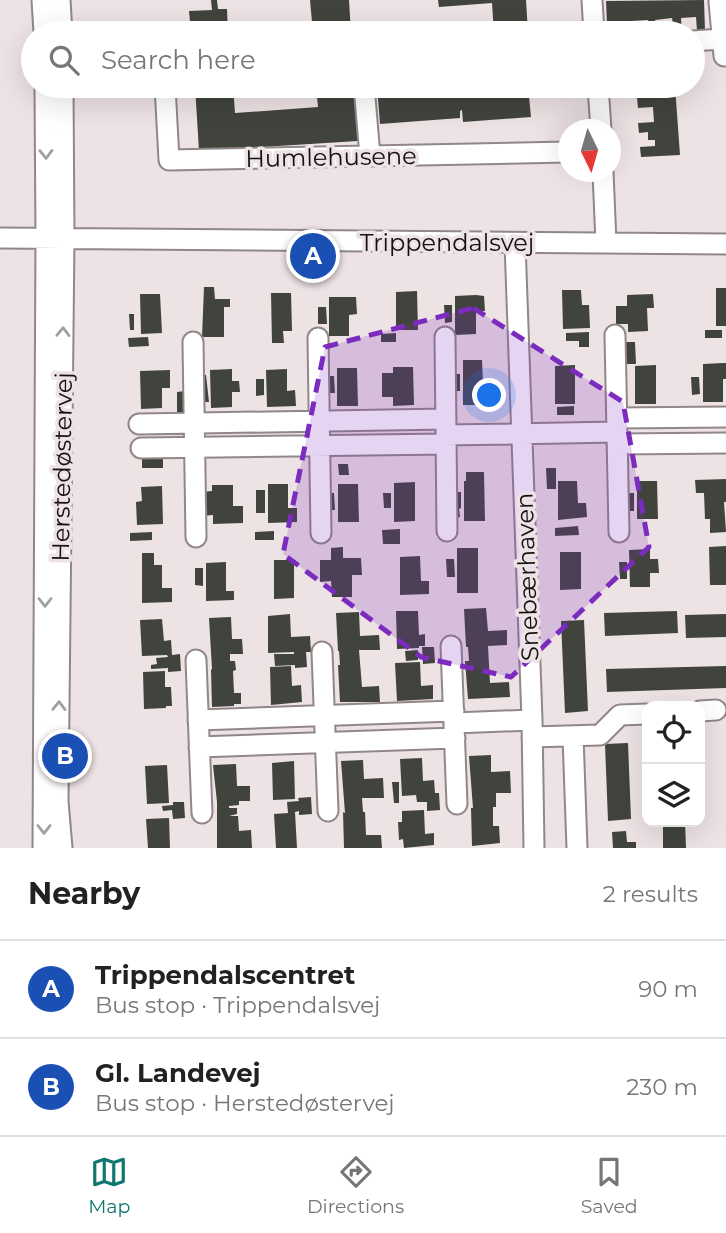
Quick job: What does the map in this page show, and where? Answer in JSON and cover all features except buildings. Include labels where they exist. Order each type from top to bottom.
[{"type":"street","points":[[42,0],[43,21]]},
{"type":"street","points":[[60,0],[61,21]]},
{"type":"street","points":[[592,0],[593,21]]},
{"type":"street","points":[[705,43],[724,47],[719,2],[726,2]]},
{"type":"street","name":"Herstedøstervej","points":[[46,98],[55,238],[58,801],[62,848]]},
{"type":"street","name":"Herstedøstervej","points":[[43,848],[55,238],[62,98]]},
{"type":"street","name":"Humlehusene","points":[[166,98],[169,160],[558,152]]},
{"type":"street","points":[[365,98],[370,156]]},
{"type":"street","points":[[599,98],[600,119]]},
{"type":"street","points":[[603,182],[606,235]]},
{"type":"street","name":"Trippendalsvej","points":[[0,238],[515,243],[606,235],[726,244]]},
{"type":"street","name":"Snebærhaven","points":[[515,243],[534,848]]},
{"type":"street","points":[[615,335],[620,532]]},
{"type":"street","points":[[444,337],[447,531]]},
{"type":"street","points":[[318,338],[321,533]]},
{"type":"street","points":[[193,342],[196,537]]},
{"type":"street","points":[[617,432],[726,417]]},
{"type":"street","points":[[139,424],[319,421],[446,433],[617,432],[726,443]]},
{"type":"street","points":[[141,448],[319,446],[446,433]]},
{"type":"street","points":[[452,646],[457,804]]},
{"type":"street","points":[[322,652],[328,811]]},
{"type":"street","points":[[196,660],[202,813]]},
{"type":"street","points":[[198,720],[324,716],[532,729],[573,736],[600,735],[620,715],[642,714]]},
{"type":"street","points":[[199,747],[326,743],[454,724]]},
{"type":"street","points":[[573,736],[577,848]]},
{"type":"highlighted area","points":[[473,308],[623,402],[649,547],[511,677],[421,657],[283,554],[325,347]]},
{"type":"place","name":"Trippendalscentret","points":[[313,256]]},
{"type":"place","name":"Gl. Landevej","points":[[65,756]]}]
